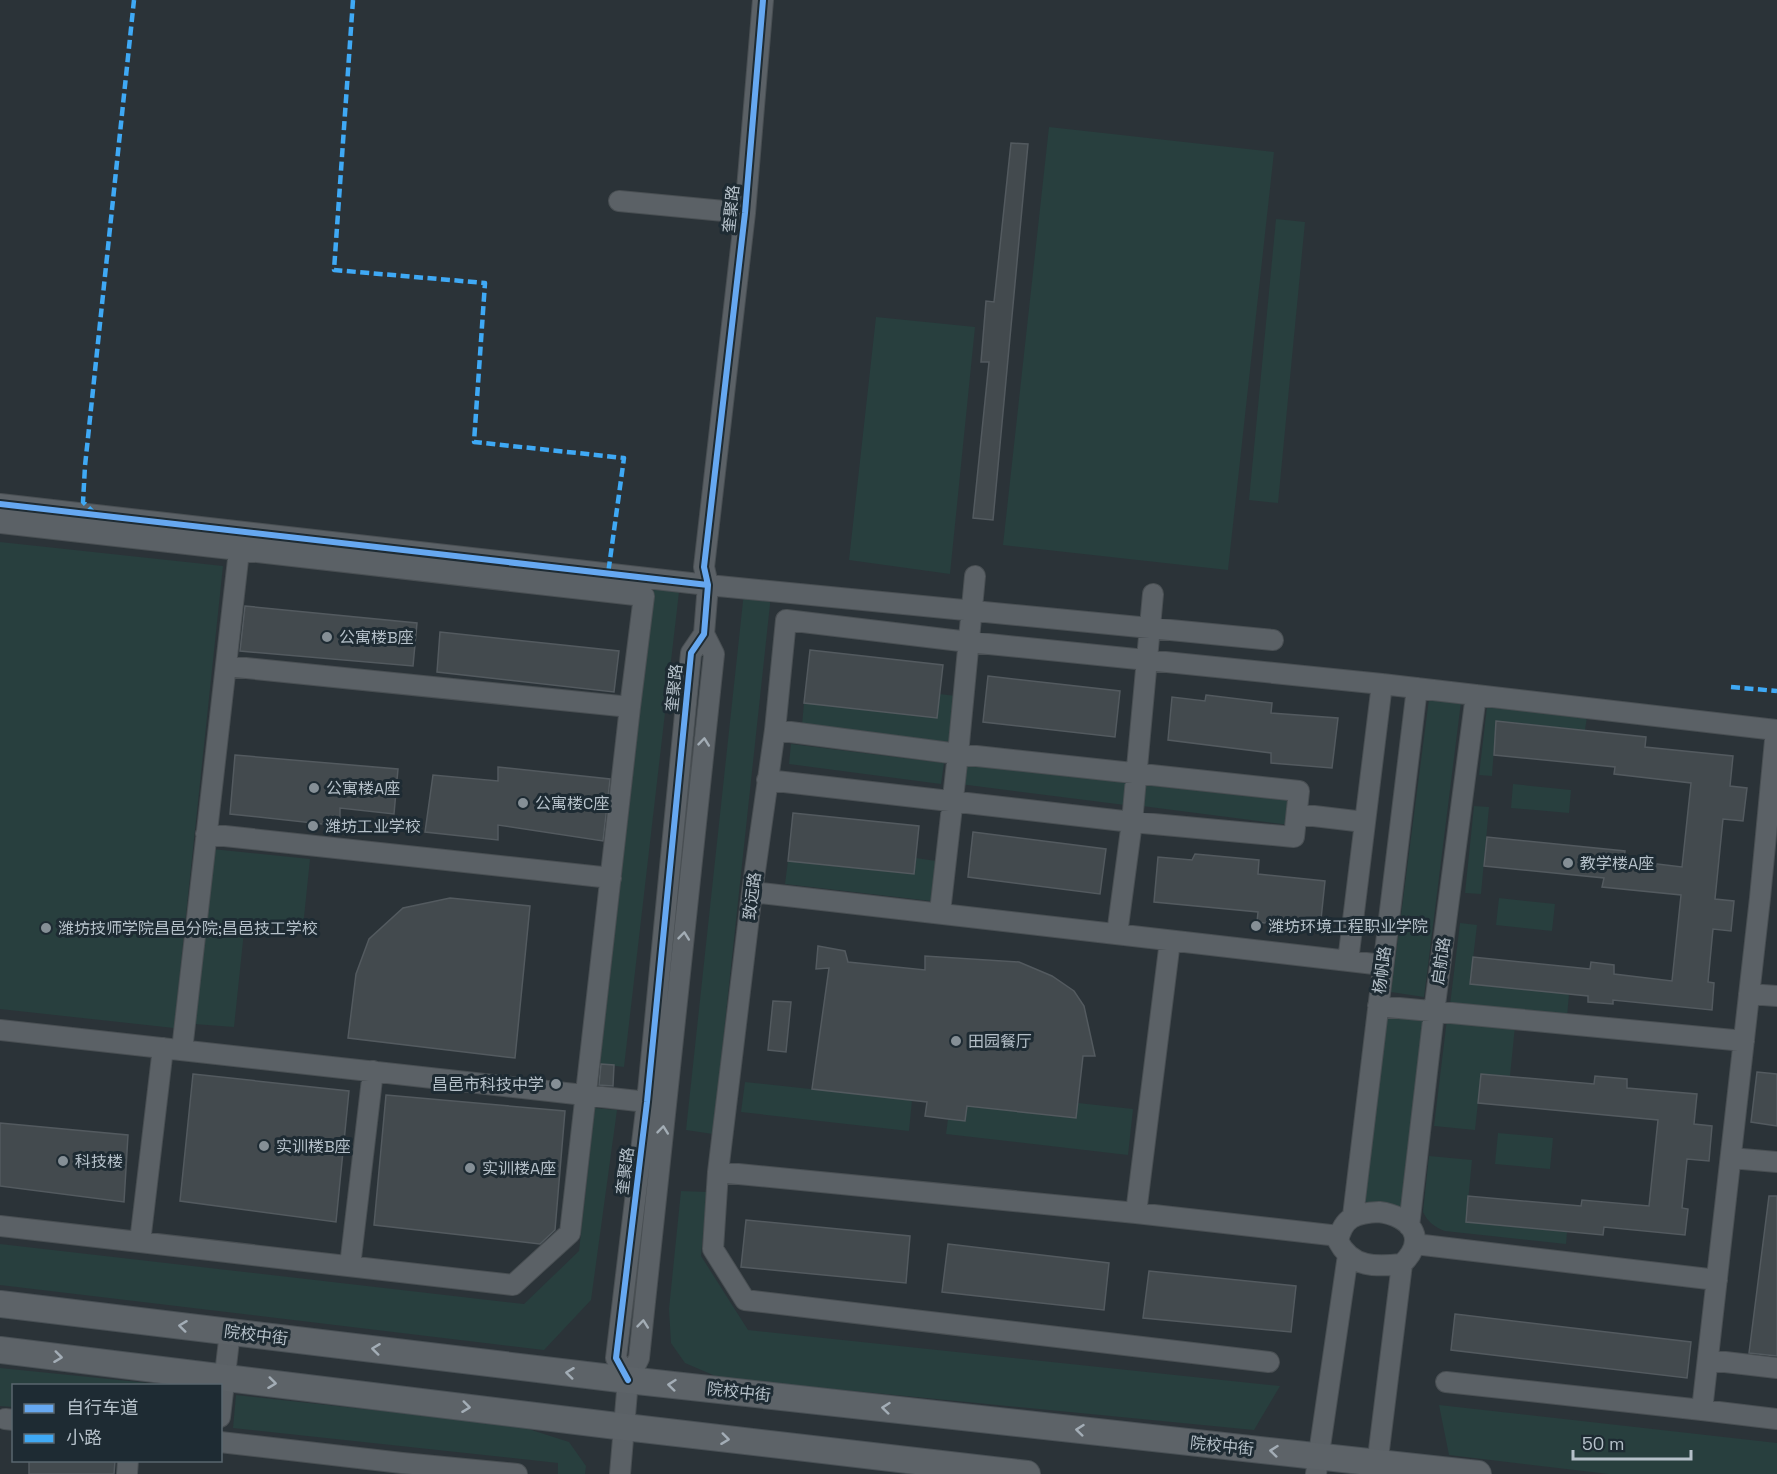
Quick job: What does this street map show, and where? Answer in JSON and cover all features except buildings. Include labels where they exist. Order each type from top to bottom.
[{"type":"main road","name":"院校中街","points":[[0,1304],[1317,1465],[1478,1474]]},
{"type":"main road","points":[[0,1350],[1027,1474]]},
{"type":"street","name":"奎聚路","points":[[628,1380],[616,1358],[646,1102],[691,653],[704,634],[708,585],[704,567],[745,213],[763,0]]},
{"type":"street","points":[[619,201],[745,213]]},
{"type":"street","points":[[0,504],[708,585],[1273,640]]},
{"type":"street","points":[[0,523],[644,596],[570,1233],[513,1284],[0,1226]]},
{"type":"street","points":[[141,1242],[206,834],[239,551]]},
{"type":"street","points":[[940,912],[975,576]]},
{"type":"street","points":[[1117,934],[1131,822],[1153,594]]},
{"type":"street","name":"致远路","points":[[969,642],[786,620],[775,730],[752,892],[718,1172],[713,1249],[745,1300],[1269,1362]]},
{"type":"street","name":"奎聚路","points":[[620,1474],[626,1427],[628,1380],[639,1358],[714,654],[704,634]]},
{"type":"street","points":[[969,642],[1382,684],[1776,730],[1768,898],[1749,993],[1702,1410]]},
{"type":"street","points":[[226,666],[630,707]]},
{"type":"street","points":[[1348,961],[1382,684]]},
{"type":"street","name":"杨帆路","points":[[1353,1216],[1417,688]]},
{"type":"street","name":"启航路","points":[[1412,1235],[1434,1012],[1476,695]]},
{"type":"street","points":[[768,780],[1131,822],[1294,837],[1299,791],[958,754],[775,730]]},
{"type":"street","points":[[1297,814],[1364,822]]},
{"type":"street","points":[[206,834],[611,878]]},
{"type":"street","points":[[752,892],[1383,964]]},
{"type":"street","points":[[1136,1213],[1170,941]]},
{"type":"street","points":[[1749,993],[1777,996]]},
{"type":"street","points":[[1378,1006],[1744,1041]]},
{"type":"street","points":[[0,1030],[646,1102]]},
{"type":"street","points":[[350,1266],[373,1071]]},
{"type":"street","points":[[1731,1158],[1777,1162]]},
{"type":"street","points":[[718,1172],[1136,1213],[1339,1236]]},
{"type":"street","points":[[1377,1468],[1402,1264],[1409,1257],[1412,1235],[1405,1220],[1387,1213],[1365,1213],[1353,1216],[1343,1224],[1338,1241],[1344,1252],[1356,1261],[1370,1265],[1402,1264]]},
{"type":"street","points":[[1412,1235],[1717,1280]]},
{"type":"street","points":[[1317,1465],[1348,1255]]},
{"type":"street","points":[[222,1401],[230,1332]]},
{"type":"street","points":[[1708,1360],[1777,1368]]},
{"type":"street","points":[[1446,1382],[1777,1419]]},
{"type":"street","points":[[222,1442],[401,1469],[517,1474]]},
{"type":"green space","points":[[1049,127],[1274,152],[1228,570],[1003,545]]},
{"type":"green space","points":[[1276,219],[1305,222],[1278,503],[1249,500]]},
{"type":"green space","points":[[876,317],[975,327],[950,574],[849,560]]},
{"type":"green space","points":[[0,542],[223,566],[174,1028],[0,1009]]},
{"type":"green space","points":[[654,589],[679,592],[624,1067],[600,1064]]},
{"type":"green space","points":[[744,592],[771,595],[713,1134],[686,1130]]},
{"type":"green space","points":[[939,694],[956,696],[950,742],[802,725],[804,703],[936,718]]},
{"type":"green space","points":[[1429,699],[1461,702],[1424,997],[1391,992]]},
{"type":"green space","points":[[1487,707],[1587,717],[1585,730],[1496,721],[1492,776],[1479,775]]},
{"type":"green space","points":[[791,744],[944,763],[941,784],[789,764]]},
{"type":"green space","points":[[962,763],[1128,783],[1125,805],[960,784]]},
{"type":"green space","points":[[1513,784],[1571,790],[1569,813],[1511,808]]},
{"type":"green space","points":[[1145,785],[1292,801],[1290,825],[1142,806]]},
{"type":"green space","points":[[1474,806],[1489,807],[1481,894],[1465,893]]},
{"type":"green space","points":[[212,849],[310,859],[303,927],[245,922],[234,1027],[194,1024]]},
{"type":"green space","points":[[916,858],[936,861],[931,901],[785,884],[788,861],[914,874]]},
{"type":"green space","points":[[1499,898],[1555,904],[1552,931],[1496,925]]},
{"type":"green space","points":[[1460,923],[1477,925],[1470,984],[1569,994],[1567,1017],[1450,1005]]},
{"type":"green space","points":[[1387,1014],[1425,1018],[1402,1207],[1365,1203]]},
{"type":"green space","points":[[1447,1019],[1515,1026],[1510,1076],[1481,1074],[1475,1130],[1434,1126]]},
{"type":"green space","points":[[745,1082],[912,1100],[909,1131],[741,1112]]},
{"type":"green space","points":[[1078,1103],[1133,1109],[1128,1155],[946,1134],[948,1119],[967,1106],[1075,1118]]},
{"type":"green space","points":[[595,1108],[617,1110],[591,1300],[544,1350],[0,1285],[0,1244],[524,1304],[579,1251]]},
{"type":"green space","points":[[1498,1133],[1553,1138],[1550,1169],[1495,1164]]},
{"type":"green space","points":[[1429,1156],[1472,1160],[1466,1222],[1567,1232],[1566,1244],[1445,1231],[1435,1226],[1423,1212]]},
{"type":"green space","points":[[681,1191],[707,1192],[701,1256],[748,1330],[1280,1386],[1254,1430],[720,1378],[685,1363],[671,1343],[669,1309]]},
{"type":"green space","points":[[0,1368],[158,1384],[12,1384],[12,1407],[0,1406]]},
{"type":"green space","points":[[236,1395],[519,1426],[569,1442],[586,1466],[585,1474],[558,1474],[558,1463],[233,1428]]},
{"type":"green space","points":[[1439,1405],[1777,1443],[1777,1474],[1609,1474],[1449,1455]]},
{"type":"marked path","points":[[95,514],[83,502],[85,466],[134,0]]},
{"type":"marked path","points":[[353,0],[334,270],[485,283],[474,442],[624,458],[608,574]]},
{"type":"marked path","points":[[1731,687],[1777,691]]},
{"type":"cycle path","points":[[628,1380],[616,1358],[647,1102],[691,653],[704,634],[708,585],[704,567],[745,213],[763,0]]},
{"type":"cycle path","points":[[0,504],[708,585]]},
{"type":"place","name":"公寓楼B座","points":[[327,637]]},
{"type":"place","name":"公寓楼A座","points":[[314,788]]},
{"type":"place","name":"公寓楼C座","points":[[523,803]]},
{"type":"place","name":"潍坊工业学校","points":[[313,826]]},
{"type":"place","name":"教学楼A座","points":[[1568,863]]},
{"type":"place","name":"潍坊环境工程职业学院","points":[[1256,926]]},
{"type":"place","name":"潍坊技师学院昌邑分院;昌邑技工学校","points":[[46,928]]},
{"type":"place","name":"田园餐厅","points":[[956,1041]]},
{"type":"place","name":"昌邑市科技中学","points":[[556,1084]]},
{"type":"place","name":"实训楼B座","points":[[264,1146]]},
{"type":"place","name":"科技楼","points":[[63,1161]]},
{"type":"place","name":"实训楼A座","points":[[470,1168]]}]
